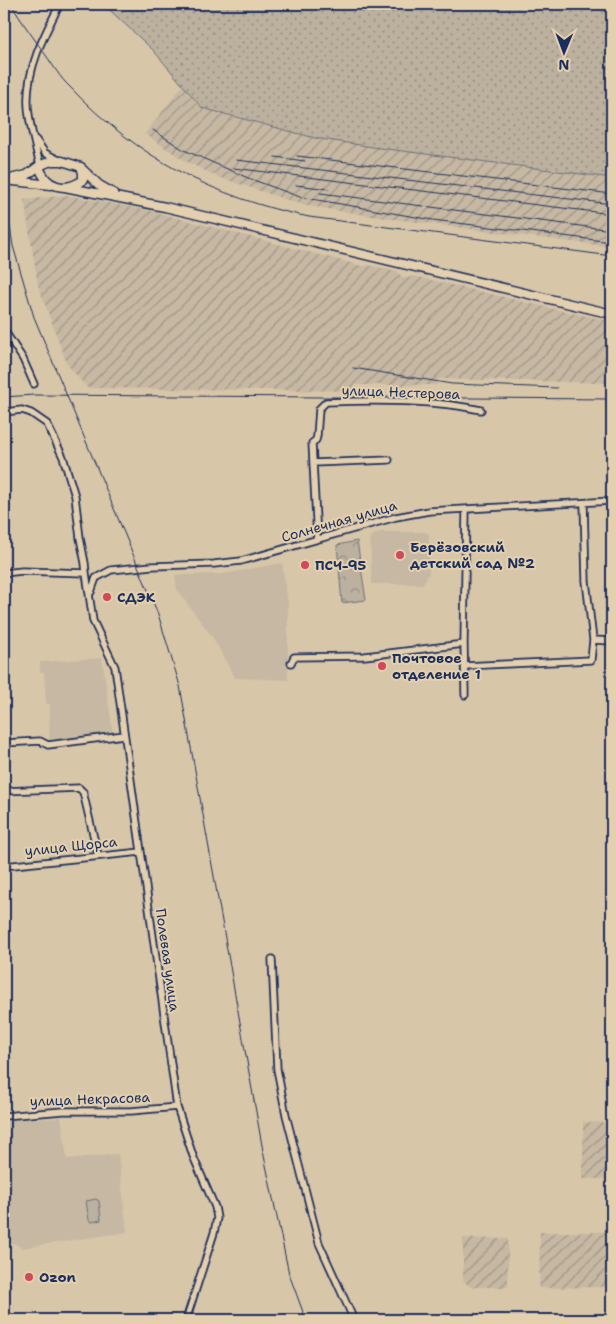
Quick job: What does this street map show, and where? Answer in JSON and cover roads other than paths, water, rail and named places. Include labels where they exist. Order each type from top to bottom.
[{"type":"highway","points":[[4,180],[27,175],[39,166],[51,161],[62,161],[81,167],[99,185],[134,200]]},
{"type":"highway","points":[[39,166],[44,179],[54,185]]},
{"type":"highway","points":[[65,187],[78,184],[83,180],[84,173],[81,167]]},
{"type":"highway","points":[[4,180],[54,185],[134,200],[612,314]]},
{"type":"street","points":[[39,166],[28,103],[29,82],[44,34],[60,4]]},
{"type":"street","points":[[32,134],[45,153],[62,161]]},
{"type":"street","points":[[4,330],[22,359],[34,384]]},
{"type":"street","name":"улица Нестерова","points":[[317,539],[312,443],[318,436],[319,409],[326,402],[408,402],[481,410]]},
{"type":"street","name":"Полевая улица","points":[[4,412],[22,410],[31,413],[47,424],[63,457],[75,496],[95,628],[108,650],[115,667],[177,1107],[193,1156],[215,1207],[217,1218],[186,1320]]},
{"type":"street","points":[[313,462],[389,460]]},
{"type":"street","name":"Солнечная улица","points":[[90,597],[96,578],[111,570],[242,561],[396,517],[429,510],[584,504],[612,501]]},
{"type":"street","points":[[465,666],[591,660],[593,640],[586,581],[584,504]]},
{"type":"street","points":[[466,509],[464,644],[466,695]]},
{"type":"street","points":[[4,573],[22,571],[86,573]]},
{"type":"street","points":[[593,640],[612,641]]},
{"type":"street","points":[[291,663],[294,656],[365,656],[464,644]]},
{"type":"street","points":[[4,744],[40,741],[48,745],[124,735]]},
{"type":"street","points":[[4,790],[79,788],[83,792],[98,856]]},
{"type":"street","name":"улица Щорса","points":[[4,866],[140,852]]},
{"type":"street","points":[[272,960],[277,1069],[286,1115],[319,1243],[354,1320]]},
{"type":"street","name":"улица Некрасова","points":[[4,1116],[63,1111],[131,1111],[177,1107]]},
{"type":"railway","points":[[11,4],[63,80],[95,112],[150,154],[209,186],[241,199],[309,217],[612,256]]},
{"type":"railway","points":[[153,130],[184,150],[248,178],[300,197],[433,220],[612,242]]},
{"type":"railway","points":[[297,156],[612,194]]},
{"type":"railway","points":[[275,157],[305,161]]},
{"type":"railway","points":[[236,160],[612,204]]},
{"type":"railway","points":[[233,168],[612,214]]},
{"type":"railway","points":[[296,185],[329,189]]},
{"type":"railway","points":[[4,187],[13,246],[34,317],[158,614],[180,686],[263,1151],[289,1274],[306,1320]]},
{"type":"railway","points":[[320,193],[612,230]]},
{"type":"railway","points":[[353,368],[452,384],[557,388]]},
{"type":"railway","points":[[4,397],[34,395],[612,399]]},
{"type":"place","name":"Берёзовский детский сад №2","points":[[400,555]]},
{"type":"place","name":"ПСЧ-95","points":[[305,565]]},
{"type":"place","name":"СДЭК","points":[[107,597]]},
{"type":"place","name":"Почтовое отделение 1","points":[[382,666]]},
{"type":"place","name":"Ozon","points":[[29,1277]]}]
